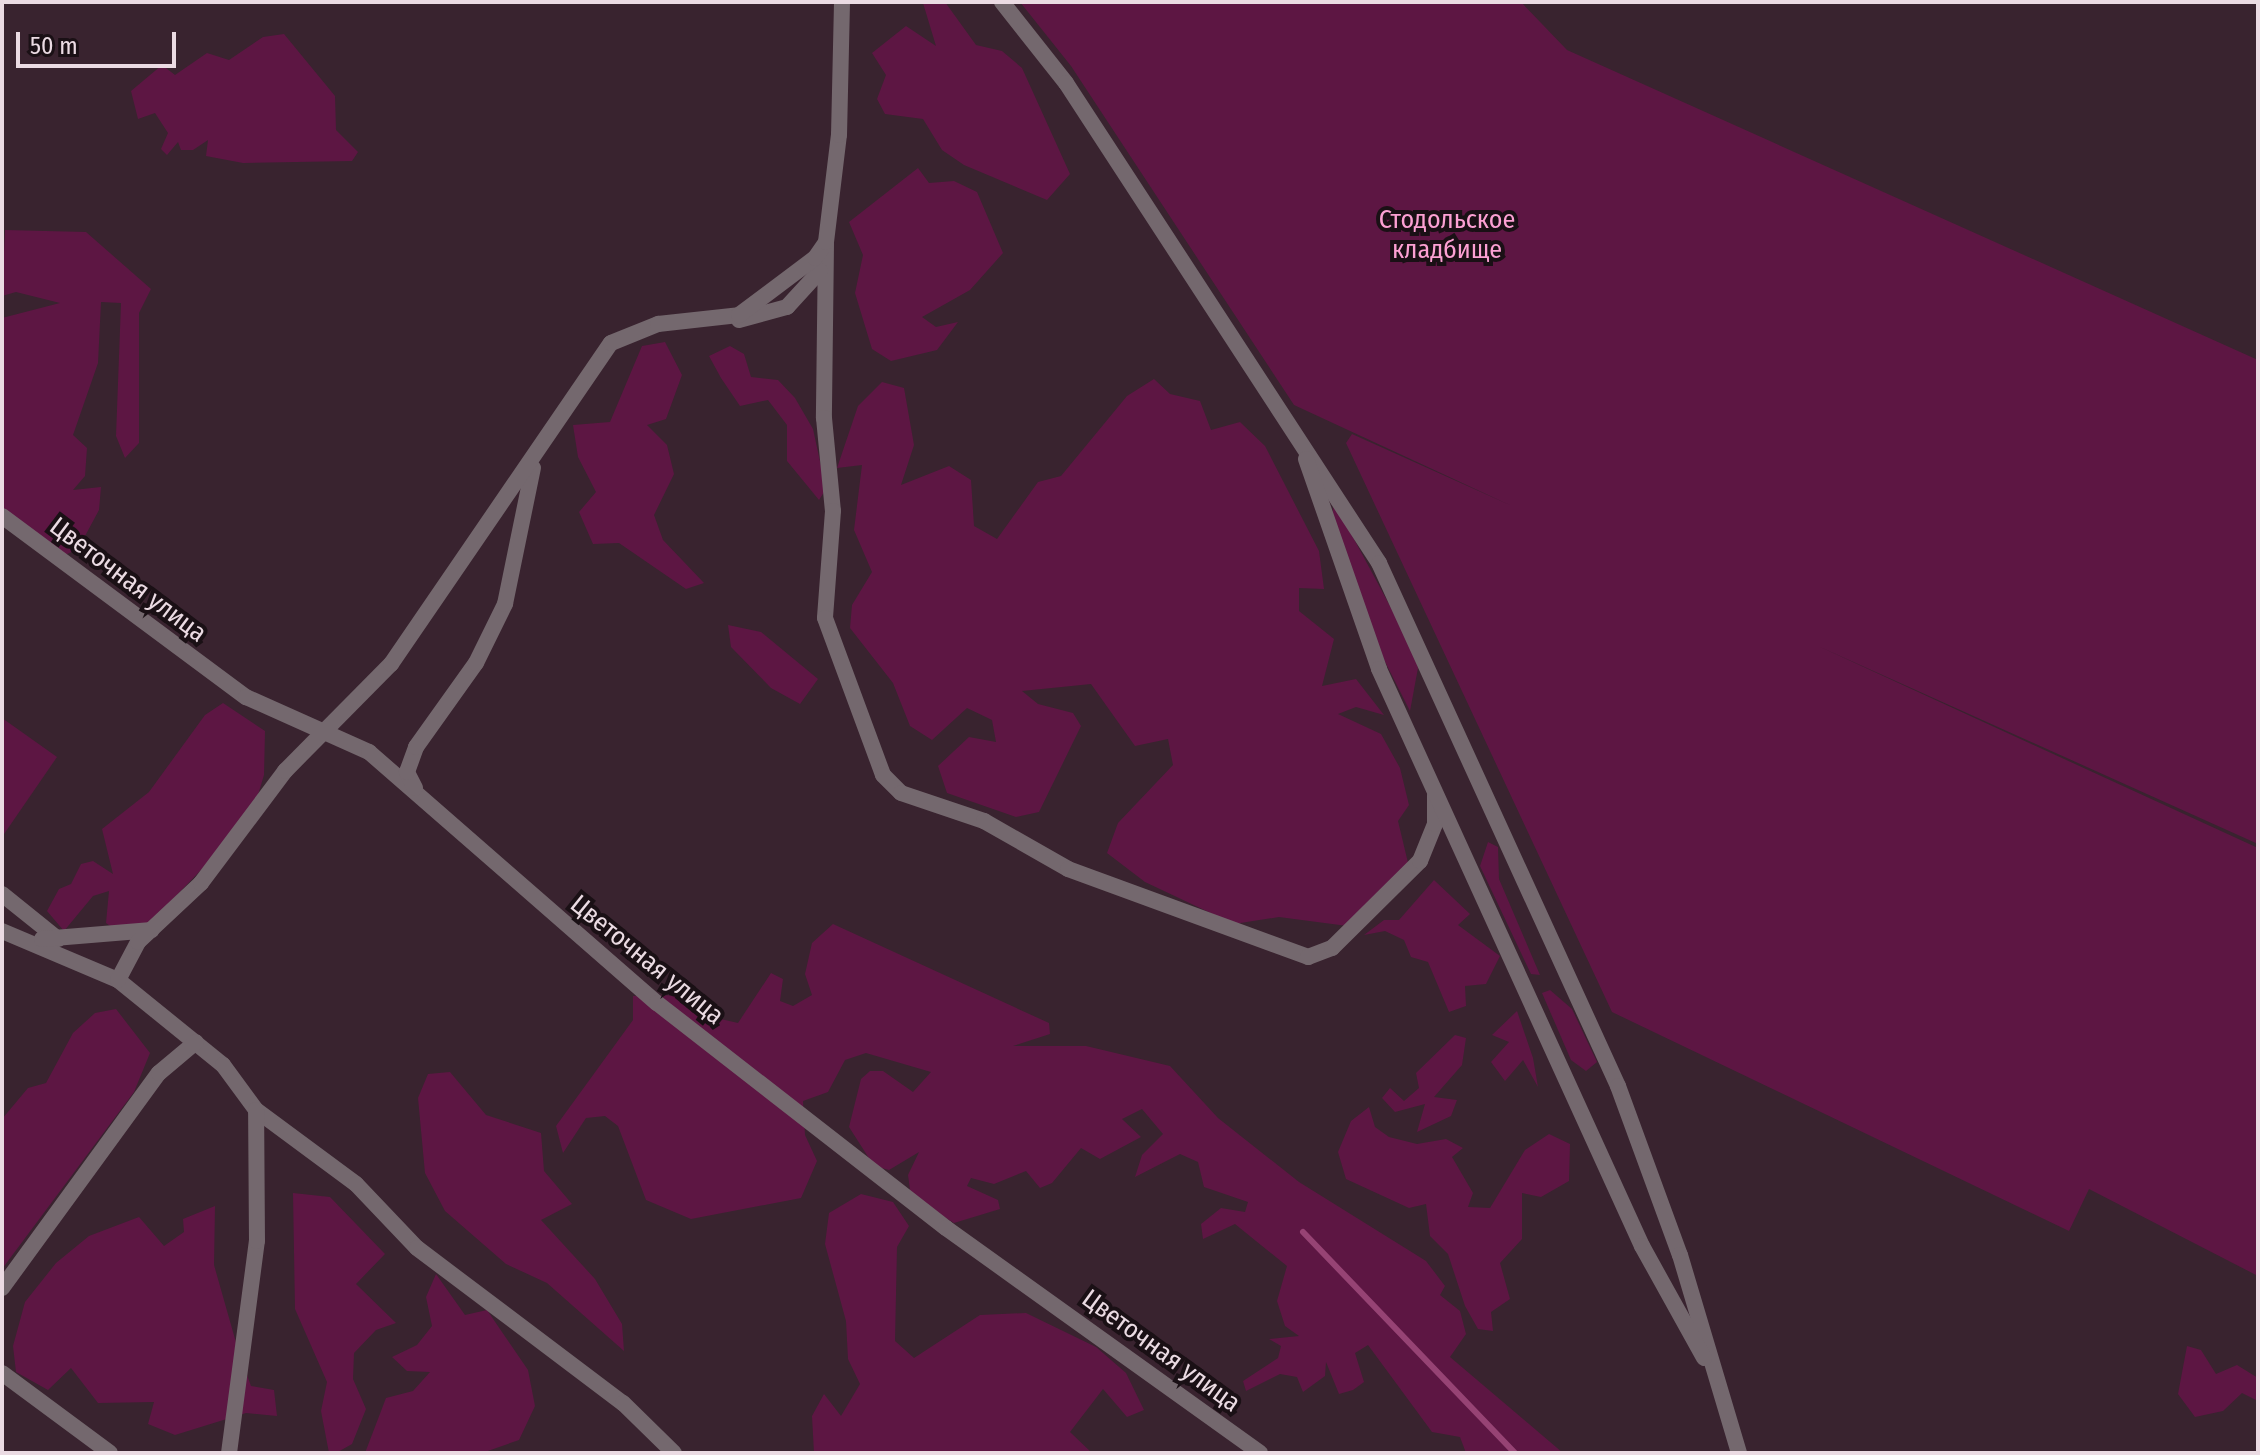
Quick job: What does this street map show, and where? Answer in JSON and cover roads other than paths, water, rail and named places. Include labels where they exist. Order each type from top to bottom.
[{"type":"street","points":[[842,2],[841,113],[826,242],[821,321],[833,511],[825,618],[883,775],[901,793],[984,821],[1068,869],[1308,957],[1332,948],[1420,861],[1435,824],[1435,795]]},
{"type":"street","points":[[1002,2],[1066,83],[1379,563],[1513,844],[1639,1141],[1728,1403],[1739,1453]]},
{"type":"street","points":[[118,980],[152,930],[184,903],[285,771],[413,635],[596,360],[623,332],[766,316],[806,294],[818,281],[826,242]]},
{"type":"street","points":[[1303,450],[1360,626],[1435,795],[1660,1283],[1728,1403]]},
{"type":"street","points":[[418,792],[407,772],[416,747],[476,663],[505,604],[538,451]]},
{"type":"street","name":"Цветочная улица","points":[[2,516],[246,697],[284,719],[327,729],[418,792],[657,1003],[946,1228],[1260,1453]]},
{"type":"street","points":[[2,894],[58,939]]},
{"type":"street","points":[[32,939],[152,930]]},
{"type":"street","points":[[2,931],[32,939],[118,980],[196,1042],[256,1110],[356,1184],[417,1248],[674,1453]]},
{"type":"street","points":[[2,1288],[159,1073],[196,1042]]},
{"type":"street","points":[[229,1453],[257,1241],[256,1110]]},
{"type":"street","points":[[2,1373],[110,1453]]},
{"type":"street","points":[[1734,1429],[1745,1453]]},
{"type":"waterway","points":[[1303,1232],[1515,1453]]},
{"type":"park label","name":"Стодольское кладбище","points":[[1447,235]]}]
